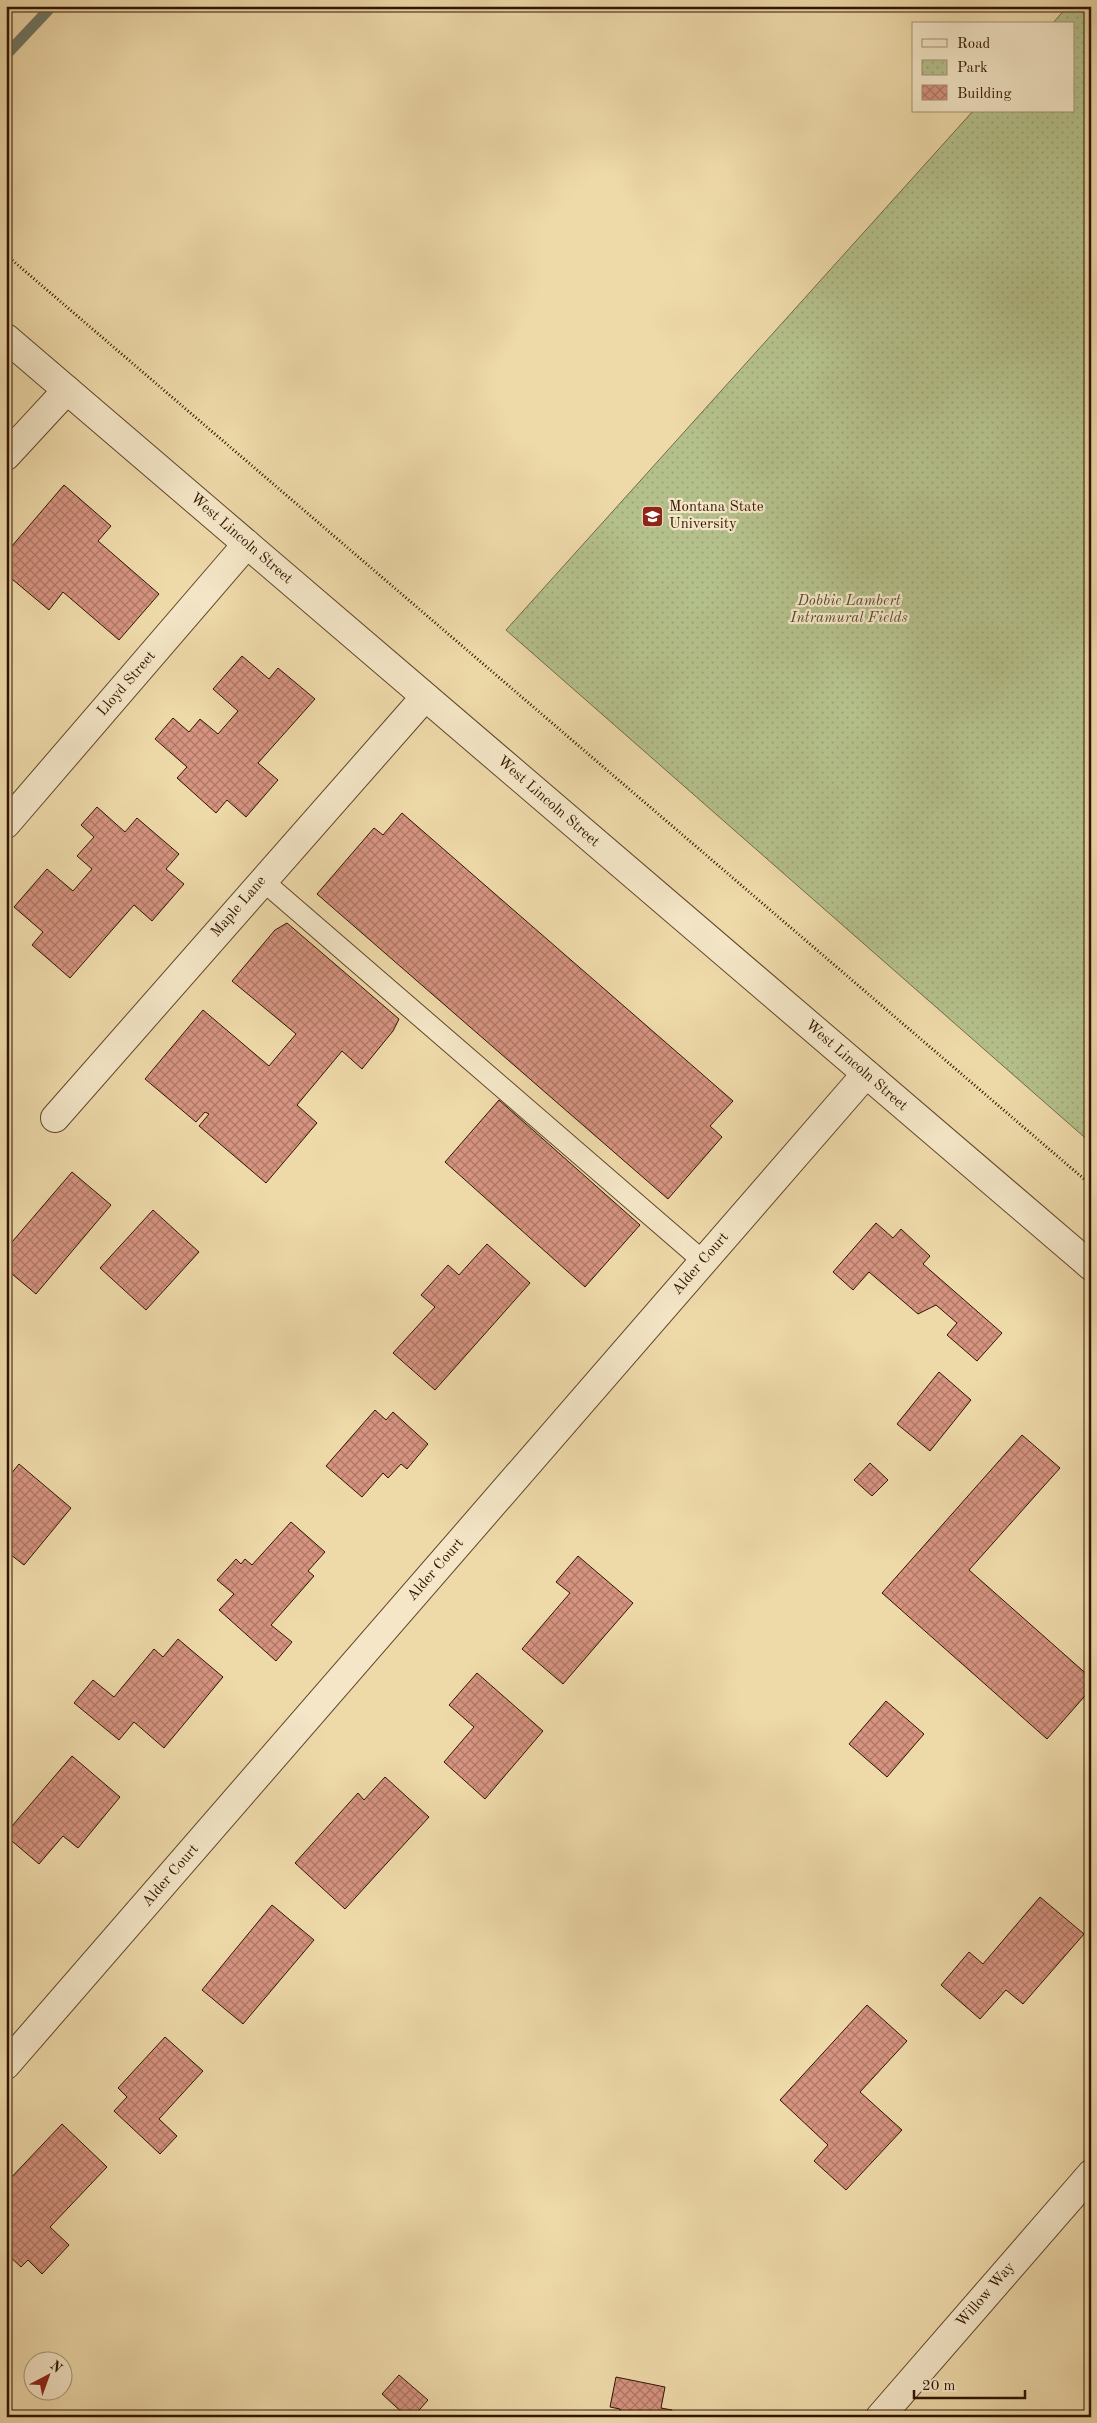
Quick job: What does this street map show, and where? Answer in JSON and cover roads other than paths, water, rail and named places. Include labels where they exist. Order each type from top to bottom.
[{"type":"street","name":"West Lincoln Street","points":[[6,338],[1091,1266]]},
{"type":"street","points":[[6,456],[67,390]]},
{"type":"street","name":"Lloyd Street","points":[[6,824],[247,544]]},
{"type":"street","name":"Maple Lane","points":[[55,1118],[425,696]]},
{"type":"street","name":"Alder Court","points":[[6,2065],[866,1074]]},
{"type":"street","name":"Willow Way","points":[[880,2417],[1091,2174]]},
{"type":"lane","points":[[262,880],[703,1261]]},
{"type":"waterway","points":[[6,55],[52,6]]},
{"type":"place","name":"Montana State University","points":[[653,516]]},
{"type":"park label","name":"Dobbie Lambert Intramural Fields","points":[[849,610]]}]
